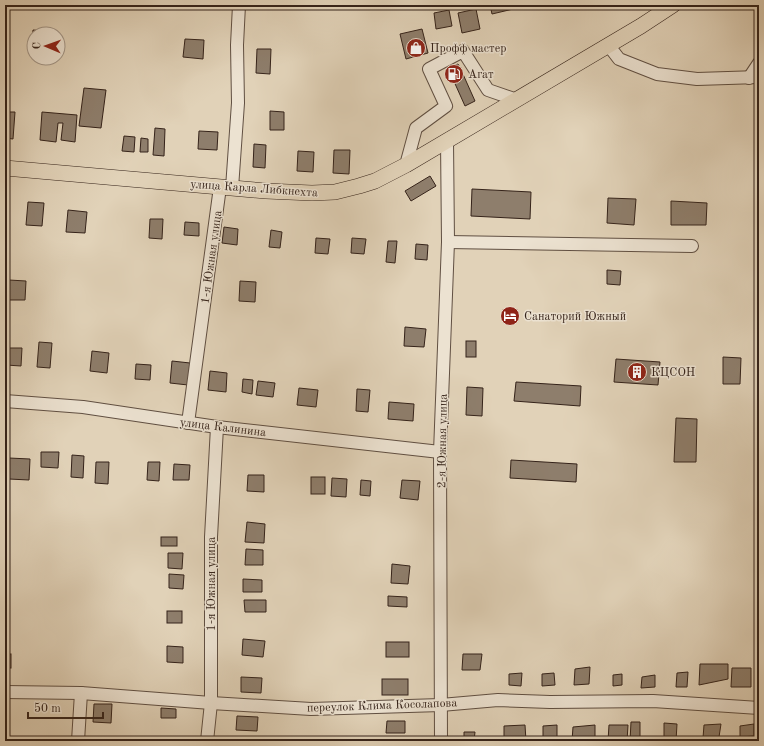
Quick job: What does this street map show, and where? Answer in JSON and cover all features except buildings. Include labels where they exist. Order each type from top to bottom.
[{"type":"main road","name":"улица Карла Либкнехта","points":[[5,168],[226,187],[312,193],[335,192],[375,181],[406,165],[609,46],[673,5]]},
{"type":"street","name":"1-я Южная улица","points":[[188,423],[238,103],[238,5]]},
{"type":"street","points":[[609,46],[619,59],[657,74],[697,79],[754,77],[759,63]]},
{"type":"street","points":[[406,165],[416,128],[446,106],[429,69],[463,50],[488,90],[517,100]]},
{"type":"street","name":"2-я Южная улица","points":[[441,741],[440,452],[448,242],[447,141]]},
{"type":"street","points":[[448,242],[692,246]]},
{"type":"street","name":"улица Калинина","points":[[5,401],[83,407],[217,427],[440,452]]},
{"type":"street","name":"1-я Южная улица","points":[[207,741],[211,703],[211,537],[217,427]]},
{"type":"street","name":"переулок Клима Косолапова","points":[[5,692],[82,693],[311,710],[440,705],[498,700],[550,702],[652,701],[759,708]]},
{"type":"street","points":[[78,741],[82,693]]},
{"type":"place","name":"Профф мастер","points":[[416,48]]},
{"type":"place","name":"Агат","points":[[454,74]]},
{"type":"place","name":"Санаторий Южный","points":[[510,316]]},
{"type":"place","name":"КЦСОН","points":[[637,372]]}]
